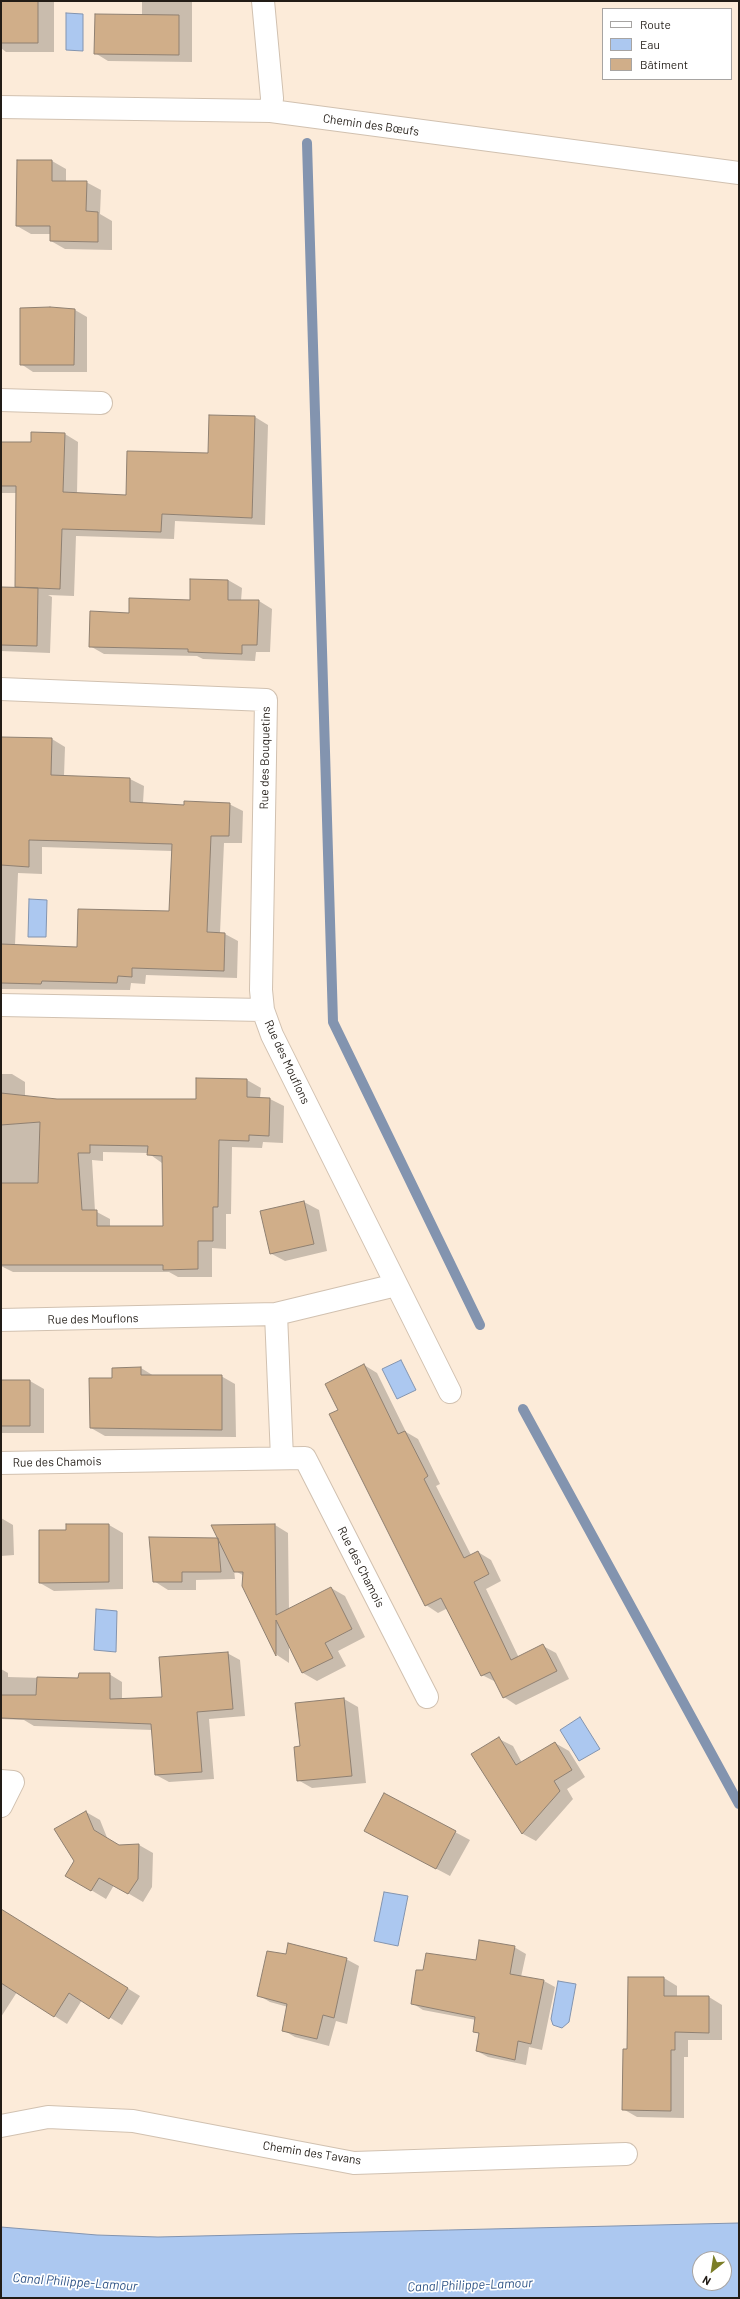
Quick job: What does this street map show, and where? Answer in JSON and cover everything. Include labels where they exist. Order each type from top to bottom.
[{"type":"street","points":[[263,1],[272,98],[270,111]]},
{"type":"street","name":"Chemin des Bœufs","points":[[1,107],[270,111],[739,173]]},
{"type":"street","points":[[1,400],[102,403]]},
{"type":"street","name":"Rue des Bouquetins","points":[[1,689],[266,700],[261,990],[264,1010]]},
{"type":"street","name":"Rue des Mouflons","points":[[1,1005],[264,1010],[272,1035],[450,1392]]},
{"type":"street","name":"Rue des Mouflons","points":[[1,1320],[276,1314],[396,1285]]},
{"type":"street","points":[[276,1314],[282,1458]]},
{"type":"street","name":"Rue des Chamois","points":[[1,1463],[305,1458],[427,1697]]},
{"type":"street","points":[[1,1781],[13,1782],[1,1806]]},
{"type":"street","name":"Chemin des Tavans","points":[[1,2126],[48,2117],[133,2121],[354,2163],[626,2154]]},
{"type":"water","points":[[66,13],[83,14],[83,51],[66,50]]},
{"type":"water","points":[[29,899],[47,900],[46,937],[28,937]]},
{"type":"water","points":[[401,1360],[416,1390],[397,1399],[382,1369]]},
{"type":"water","points":[[96,1609],[117,1611],[116,1652],[94,1650]]},
{"type":"water","points":[[580,1717],[600,1749],[579,1761],[560,1730]]},
{"type":"water","points":[[384,1892],[408,1896],[398,1946],[374,1941]]},
{"type":"water","points":[[558,1981],[576,1984],[569,2022],[562,2028],[553,2025],[551,2019]]},
{"type":"water","name":"Canal Philippe-Lamour","points":[[739,2223],[739,2298],[1,2298],[1,2227],[97,2235],[158,2237]]},
{"type":"building","points":[[1,1],[38,1],[38,43],[1,43]]},
{"type":"building","points":[[95,14],[179,15],[179,55],[94,54]]},
{"type":"building","points":[[17,160],[52,160],[52,181],[87,181],[86,211],[98,212],[98,242],[50,241],[50,226],[16,226]]},
{"type":"building","points":[[50,307],[75,309],[74,365],[20,365],[20,308]]},
{"type":"building","points":[[209,415],[255,416],[252,518],[162,514],[161,532],[62,529],[60,589],[15,587],[16,486],[1,486],[1,442],[31,442],[31,432],[65,433],[63,492],[126,495],[127,451],[208,453]]},
{"type":"building","points":[[190,579],[228,580],[228,600],[259,600],[257,645],[242,645],[242,654],[188,652],[188,649],[89,647],[90,611],[129,613],[129,598],[190,600]]},
{"type":"building","points":[[1,587],[38,588],[37,646],[1,645]]},
{"type":"building","points":[[1,737],[52,738],[51,775],[130,778],[130,802],[184,805],[184,801],[230,803],[229,836],[211,836],[207,932],[225,933],[224,971],[132,968],[132,977],[118,976],[117,983],[42,981],[41,984],[1,983],[1,944],[77,947],[78,909],[169,911],[172,844],[29,840],[29,867],[1,865]]},
{"type":"building","points":[[196,1078],[247,1079],[247,1097],[270,1098],[269,1136],[249,1135],[249,1141],[219,1140],[218,1207],[213,1207],[213,1241],[198,1241],[198,1269],[163,1270],[163,1265],[1,1265],[1,1183],[38,1183],[40,1122],[1,1125],[1,1093],[57,1099],[196,1099]],"holes":[[[90,1145],[148,1146],[147,1155],[162,1156],[163,1226],[97,1226],[97,1210],[82,1210],[78,1153],[90,1153]]]},
{"type":"building","points":[[304,1201],[314,1244],[270,1254],[260,1211]]},
{"type":"building","points":[[364,1364],[398,1434],[405,1431],[428,1476],[424,1479],[464,1558],[478,1551],[489,1574],[474,1582],[511,1660],[543,1644],[557,1671],[503,1698],[490,1672],[481,1676],[441,1598],[425,1606],[329,1414],[338,1410],[325,1384]]},
{"type":"building","points":[[141,1367],[141,1375],[222,1375],[222,1430],[90,1428],[89,1378],[112,1378],[112,1368]]},
{"type":"building","points":[[1,1380],[30,1380],[30,1426],[1,1426]]},
{"type":"building","points":[[66,1524],[109,1524],[109,1582],[39,1583],[39,1530],[66,1530]]},
{"type":"building","points":[[275,1524],[276,1615],[331,1587],[352,1629],[325,1643],[333,1658],[302,1673],[276,1620],[276,1656],[242,1586],[243,1572],[234,1572],[211,1525]]},
{"type":"building","points":[[149,1537],[218,1538],[221,1572],[182,1572],[182,1582],[153,1582]]},
{"type":"building","points":[[228,1652],[233,1709],[197,1712],[202,1772],[155,1775],[151,1724],[1,1718],[1,1695],[36,1695],[37,1677],[78,1678],[79,1673],[110,1673],[110,1699],[162,1697],[159,1657]]},
{"type":"building","points":[[344,1698],[352,1776],[297,1781],[294,1747],[300,1746],[295,1703]]},
{"type":"building","points":[[499,1737],[516,1765],[555,1742],[572,1770],[554,1781],[560,1791],[522,1834],[471,1754]]},
{"type":"building","points":[[384,1793],[456,1831],[436,1869],[364,1831]]},
{"type":"building","points":[[86,1811],[94,1830],[119,1845],[139,1844],[138,1879],[128,1894],[99,1878],[91,1891],[65,1876],[74,1861],[54,1829]]},
{"type":"building","points":[[1,1909],[128,1988],[109,2019],[69,1993],[54,2017],[1,1983]]},
{"type":"building","points":[[479,1940],[515,1946],[510,1974],[544,1980],[531,2044],[518,2041],[515,2060],[476,2051],[479,2033],[473,2032],[475,2017],[411,2004],[416,1970],[423,1970],[426,1953],[476,1960]]},
{"type":"building","points":[[288,1943],[347,1958],[334,2018],[323,2015],[317,2039],[282,2031],[287,2004],[257,1996],[267,1951],[286,1954]]},
{"type":"building","points":[[628,1977],[664,1977],[664,1996],[709,1996],[709,2033],[675,2032],[675,2050],[671,2050],[671,2111],[622,2110],[623,2049],[627,2049]]},
{"type":"waterway","points":[[307,143],[333,1022],[480,1325]]},
{"type":"waterway","points":[[523,1409],[739,1804]]}]
